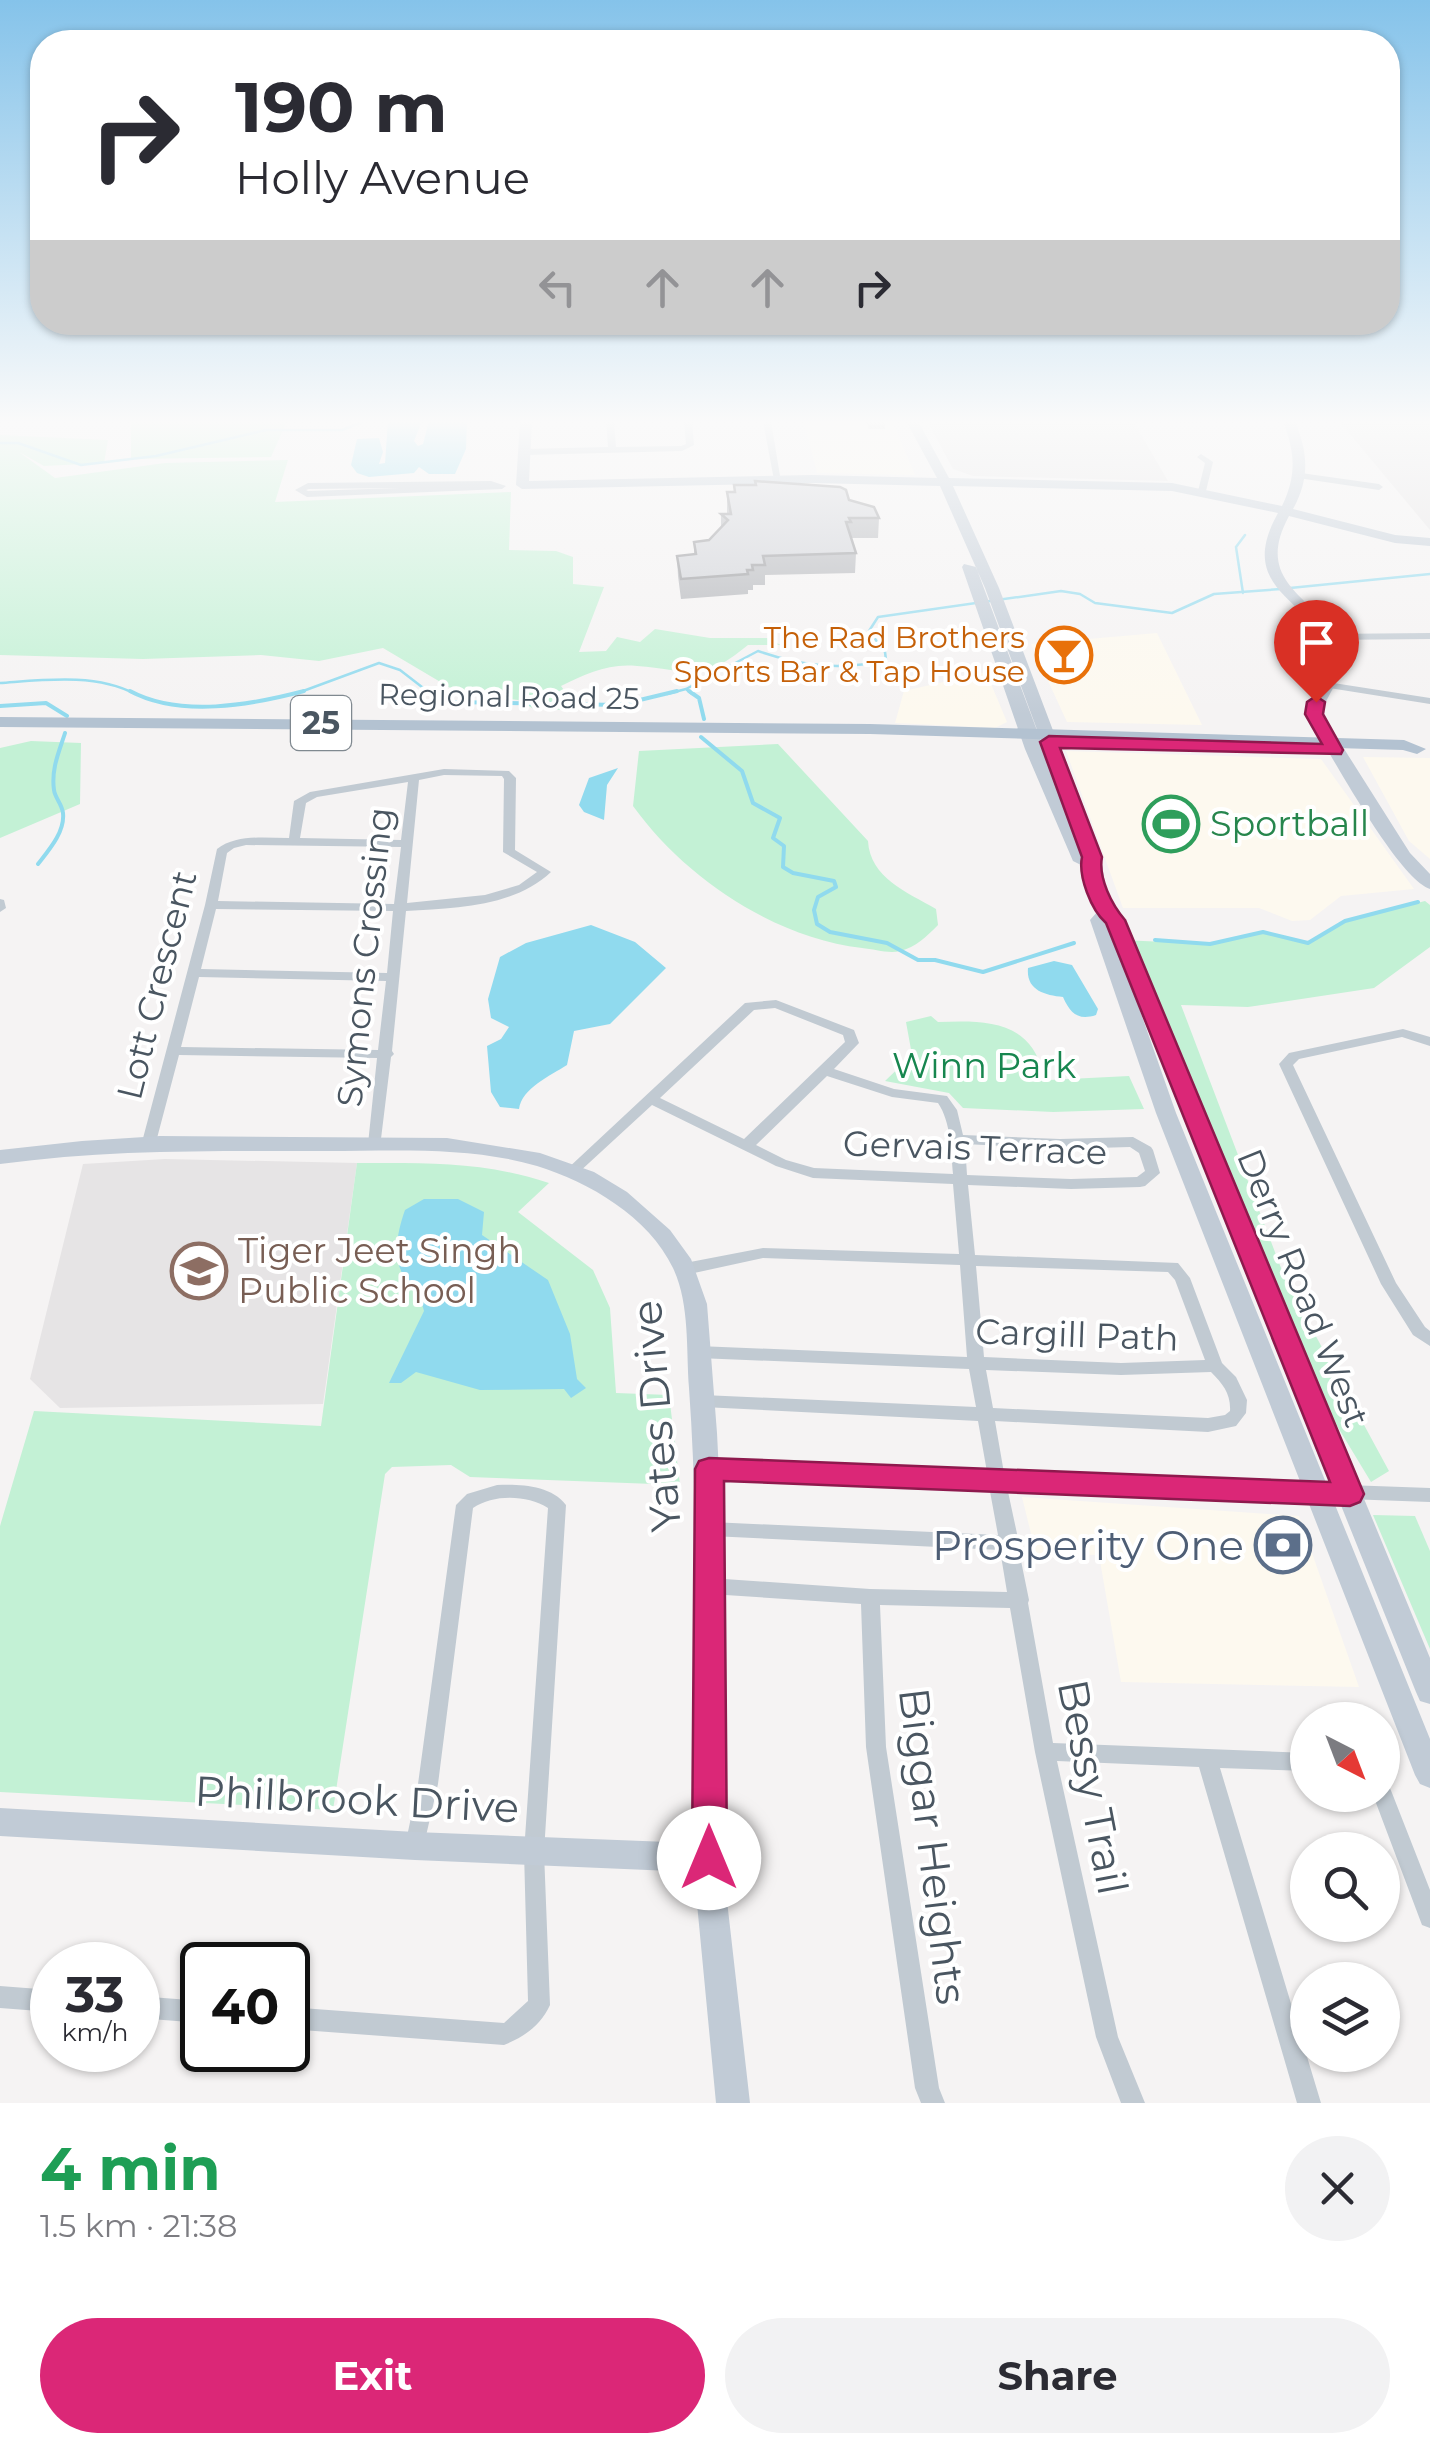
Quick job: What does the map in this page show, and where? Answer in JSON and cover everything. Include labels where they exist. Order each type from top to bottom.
[{"type":"main road","name":"Regional Road 25","points":[[0,722],[703,728],[1424,749]]},
{"type":"street","name":"Derry Road West","points":[[953,519],[984,589],[1078,858],[1090,868],[1106,913],[1115,920],[1430,1692]]},
{"type":"street","points":[[1284,519],[1271,540],[1270,559],[1281,583],[1326,637],[1333,667],[1314,714],[1403,856],[1430,884]]},
{"type":"street","points":[[1317,519],[1394,538],[1430,542]]},
{"type":"street","points":[[1326,637],[1430,636]]},
{"type":"street","points":[[1327,685],[1430,701]]},
{"type":"street","points":[[211,906],[403,908],[470,904],[512,892],[538,880],[544,872],[510,852],[508,774],[444,772],[303,799],[294,842]]},
{"type":"street","name":"Symons Crossing","points":[[375,1144],[414,776]]},
{"type":"street","name":"Lott Crescent","points":[[148,1142],[211,906],[221,852],[246,841],[407,844]]},
{"type":"street","name":"Derry Road West","points":[[1106,913],[1099,920],[1166,1114],[1430,1775]]},
{"type":"street","points":[[193,973],[394,977]]},
{"type":"street","points":[[572,1171],[744,1010],[757,1003],[776,1004],[849,1033],[852,1042],[748,1144]]},
{"type":"street","points":[[1430,1042],[1402,1033],[1294,1056],[1286,1064],[1389,1284],[1419,1331],[1430,1340]]},
{"type":"street","points":[[172,1052],[387,1054]]},
{"type":"street","points":[[824,1070],[892,1092],[942,1099],[950,1110],[957,1139]]},
{"type":"street","name":"Gervais Terrace","points":[[651,1100],[781,1163],[813,1172],[1106,1183],[1140,1182],[1153,1173],[1146,1150],[1133,1142],[1060,1144],[957,1139]]},
{"type":"street","name":"Bessy Trail","points":[[957,1139],[976,1361],[1046,1752],[1107,2037],[1134,2103]]},
{"type":"street","name":"Yates Drive","points":[[0,1157],[78,1145],[148,1142],[470,1148],[530,1158],[572,1171],[632,1207],[685,1269],[698,1326],[709,1469],[709,1858],[734,2103]]},
{"type":"street","name":"Cargill Path","points":[[685,1269],[764,1253],[1172,1267],[1182,1278],[1215,1366],[1121,1369],[698,1352]]},
{"type":"street","points":[[703,1401],[1208,1425],[1230,1421],[1238,1412],[1239,1400],[1230,1381],[1215,1366]]},
{"type":"street","points":[[709,1469],[1430,1495]]},
{"type":"street","points":[[310,2020],[504,2034],[516,2029],[539,2005],[534,1852],[557,1505],[542,1495],[483,1493],[465,1505],[428,1784],[415,1846]]},
{"type":"street","points":[[711,1528],[1010,1543]]},
{"type":"street","points":[[710,1586],[1020,1600]]},
{"type":"street","name":"Biggar Heights","points":[[870,1596],[876,1747],[927,2088],[933,2103]]},
{"type":"street","points":[[1046,1752],[1290,1761]]},
{"type":"street","points":[[1207,1759],[1309,2103]]},
{"type":"street","points":[[1389,1812],[1430,1918]]},
{"type":"street","name":"Philbrook Drive","points":[[1,1825],[709,1858]]},
{"type":"street","points":[[0,1997],[30,1999]]},
{"type":"shaded area","points":[[1157,633],[1202,725],[1067,722],[1031,644]]},
{"type":"shaded area","points":[[986,672],[1007,722],[995,728],[895,723],[904,691]]},
{"type":"shaded area","points":[[1066,751],[1321,759],[1414,889],[1341,896],[1310,920],[1292,921],[1259,908],[1123,908]]},
{"type":"shaded area","points":[[1363,757],[1430,758],[1430,859],[1409,841]]},
{"type":"shaded area","name":"Tiger Jeet Singh Public School","points":[[165,1159],[357,1163],[323,1404],[60,1408],[30,1379],[83,1164]]},
{"type":"shaded area","points":[[1022,1497],[1299,1516],[1359,1687],[1121,1682],[1099,1555],[1036,1554]]},
{"type":"green space","points":[[0,519],[510,519],[509,550],[556,551],[573,557],[573,584],[604,587],[579,652],[606,651],[617,637],[640,642],[655,629],[710,638],[767,638],[781,645],[748,645],[718,666],[695,672],[626,666],[598,670],[561,686],[569,697],[584,706],[569,710],[534,709],[518,700],[459,693],[383,648],[319,661],[261,655],[143,659],[0,655]]},
{"type":"green space","points":[[31,741],[81,743],[80,804],[0,838],[0,748]]},
{"type":"green space","points":[[778,744],[868,841],[875,865],[883,874],[936,909],[938,925],[920,941],[900,951],[881,951],[829,942],[764,917],[705,880],[678,857],[633,806],[639,751]]},
{"type":"green space","points":[[1425,901],[1430,905],[1430,947],[1374,988],[1248,1007],[1181,1005],[1286,1281],[1389,1471],[1371,1482],[1264,1305],[1121,940],[1210,944],[1263,932],[1308,943],[1345,921]]},
{"type":"green space","name":"Winn Park","points":[[931,1016],[938,1022],[989,1023],[1017,1034],[1029,1043],[1049,1080],[1129,1076],[1144,1109],[1053,1112],[963,1108],[949,1093],[885,1081],[912,1055],[906,1022]]},
{"type":"green space","points":[[357,1163],[477,1167],[549,1183],[518,1212],[593,1270],[610,1308],[616,1393],[669,1395],[680,1485],[470,1477],[451,1465],[392,1467],[385,1474],[333,1810],[0,1792],[0,1526],[34,1411],[321,1426]]},
{"type":"green space","points":[[1373,1515],[1415,1516],[1430,1551],[1430,1649]]},
{"type":"water","points":[[618,768],[607,785],[604,820],[584,812],[579,805],[589,778]]},
{"type":"water","points":[[591,925],[635,942],[666,968],[610,1024],[574,1031],[567,1065],[531,1089],[519,1109],[500,1107],[491,1092],[487,1046],[501,1039],[509,1027],[491,1018],[488,999],[500,957],[526,943]]},
{"type":"water","points":[[1054,961],[1072,965],[1098,1009],[1096,1015],[1079,1016],[1063,997],[1043,993],[1033,986],[1028,968]]},
{"type":"water","points":[[424,1199],[458,1199],[484,1212],[482,1235],[548,1280],[570,1334],[577,1379],[586,1388],[571,1398],[564,1389],[480,1390],[416,1372],[401,1383],[389,1383],[424,1311],[403,1275],[397,1251],[405,1210]]},
{"type":"building","points":[[850,519],[851,522],[846,522],[856,553],[763,556],[765,565],[752,565],[748,574],[681,579],[677,556],[696,554],[694,542],[709,540],[728,520]]},
{"type":"waterway","points":[[1243,592],[1236,547],[1245,535]]},
{"type":"waterway","points":[[1290,588],[1430,574]]},
{"type":"waterway","points":[[1243,592],[1281,589]]},
{"type":"waterway","points":[[667,694],[686,689],[758,651],[821,665],[886,660],[885,652],[869,631],[878,617],[1061,591],[1080,594],[1095,603],[1172,613],[1214,594],[1243,592]]},
{"type":"waterway","points":[[302,692],[379,663],[400,670],[427,691]]},
{"type":"waterway","points":[[0,683],[86,680],[135,694]]},
{"type":"waterway","points":[[687,690],[692,694]]},
{"type":"waterway","points":[[130,691],[193,707],[261,701],[302,692]]},
{"type":"waterway","points":[[427,691],[452,702],[619,705],[677,691]]},
{"type":"waterway","points":[[427,691],[431,694]]},
{"type":"waterway","points":[[689,691],[699,698],[704,719]]},
{"type":"waterway","points":[[295,694],[302,692]]},
{"type":"waterway","points":[[0,706],[46,703],[67,716]]},
{"type":"waterway","points":[[38,864],[63,820],[53,782],[65,733]]},
{"type":"waterway","points":[[701,737],[742,771],[753,803],[780,818],[773,838],[784,846],[783,867],[793,873],[834,881],[836,887],[818,897],[814,910],[817,924],[830,932],[887,943],[918,960],[935,960],[983,972],[1074,943]]},
{"type":"waterway","points":[[1155,940],[1210,944],[1263,932],[1308,943],[1345,921],[1418,902]]},
{"type":"place","name":"The Rad Brothers Sports Bar & Tap House","points":[[1064,655]]},
{"type":"place","name":"Sportball","points":[[1171,824]]},
{"type":"place","name":"Tiger Jeet Singh Public School","points":[[199,1271]]},
{"type":"place","name":"Prosperity One","points":[[1283,1545]]},
{"type":"route","points":[[709,1858],[709,1469],[1350,1494],[1115,920],[1106,913],[1090,868],[1092,857],[1049,742],[1334,750],[1314,714],[1316,702]]}]
